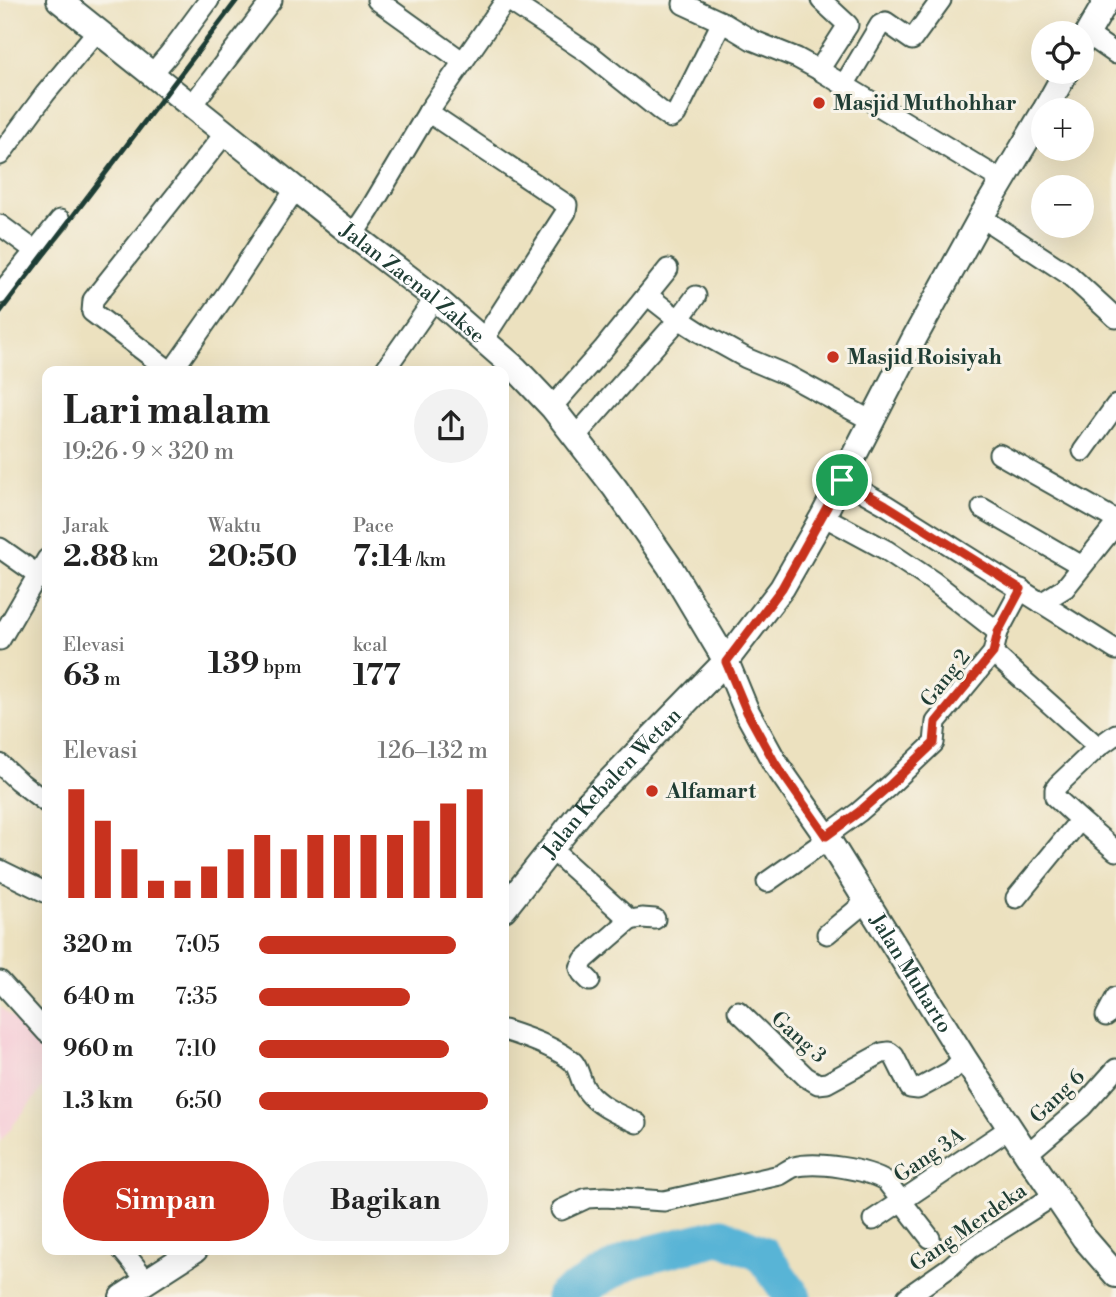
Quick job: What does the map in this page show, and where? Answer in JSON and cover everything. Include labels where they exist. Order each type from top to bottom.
[{"type":"main road","name":"Jalan Zaenal Zakse","points":[[59,0],[435,298],[514,368],[552,407],[615,488],[670,567],[726,662]]},
{"type":"main road","points":[[1092,21],[1102,2]]},
{"type":"main road","name":"Jalan Kebalen Wetan","points":[[509,903],[588,803],[726,662],[782,588],[823,516],[915,337],[981,217],[1031,134]]},
{"type":"main road","name":"Jalan Muharto","points":[[726,662],[747,712],[775,763],[827,837],[1027,1154],[1084,1238],[1116,1275]]},
{"type":"main road","points":[[122,1297],[187,1255]]},
{"type":"street","points":[[152,74],[209,0]]},
{"type":"street","points":[[192,105],[272,0]]},
{"type":"street","points":[[377,0],[462,61]]},
{"type":"street","points":[[353,235],[428,112],[507,0],[588,54],[671,118],[676,114],[722,22]]},
{"type":"street","points":[[684,0],[683,4],[752,40],[819,70],[1003,181]]},
{"type":"street","points":[[819,70],[848,25],[821,0]]},
{"type":"street","points":[[844,85],[880,25],[886,22],[912,40],[941,0]]},
{"type":"street","points":[[0,155],[45,94],[98,30]]},
{"type":"street","points":[[1094,43],[1116,54]]},
{"type":"street","points":[[428,112],[567,205],[562,218],[483,340]]},
{"type":"street","points":[[164,366],[92,312],[93,300],[226,132]]},
{"type":"street","points":[[175,366],[229,290],[296,188]]},
{"type":"street","points":[[981,217],[1068,274],[1116,318]]},
{"type":"street","points":[[0,293],[60,220]]},
{"type":"street","points":[[0,225],[34,250]]},
{"type":"street","points":[[552,407],[668,269]]},
{"type":"street","points":[[647,295],[701,333],[872,421]]},
{"type":"street","points":[[575,437],[696,296]]},
{"type":"street","points":[[387,366],[435,298]]},
{"type":"street","points":[[1083,451],[1116,405]]},
{"type":"street","points":[[999,454],[1116,522],[1108,547],[1082,566],[1065,588],[1041,603]]},
{"type":"street","points":[[842,480],[896,511],[1116,650]]},
{"type":"street","points":[[982,508],[1082,566]]},
{"type":"street","points":[[823,516],[886,550],[934,582],[998,632]]},
{"type":"street","points":[[0,548],[42,570]]},
{"type":"street","points":[[0,640],[42,574]]},
{"type":"street","name":"Gang 2","points":[[767,882],[859,812],[934,743],[936,722],[993,653],[998,632],[1021,589]]},
{"type":"street","points":[[993,653],[1098,747]]},
{"type":"street","points":[[1116,734],[1098,747],[1055,789],[1055,797],[1116,851]]},
{"type":"street","points":[[0,764],[42,799]]},
{"type":"street","points":[[1016,898],[1080,820]]},
{"type":"street","points":[[551,849],[630,920]]},
{"type":"street","points":[[0,870],[42,891]]},
{"type":"street","points":[[827,934],[867,901]]},
{"type":"street","points":[[590,981],[580,968],[584,960],[630,920],[654,919]]},
{"type":"street","points":[[0,981],[42,1027]]},
{"type":"street","points":[[1106,1016],[1116,997]]},
{"type":"street","name":"Gang 3","points":[[738,1011],[806,1077],[818,1084],[827,1083],[882,1053],[889,1052],[894,1056],[910,1088],[918,1089],[951,1071],[964,1058]]},
{"type":"street","points":[[509,1032],[561,1054],[575,1064],[587,1091],[604,1107],[637,1123]]},
{"type":"street","name":"Gang 6","points":[[1027,1154],[1082,1107],[1116,1069]]},
{"type":"street","name":"Gang 3A","points":[[873,1220],[1010,1128]]},
{"type":"street","points":[[561,1210],[587,1198],[664,1201],[780,1175],[792,1167],[807,1166],[864,1171],[886,1181],[930,1238]]},
{"type":"street","name":"Gang Merdeka","points":[[907,1297],[980,1242],[1055,1195]]},
{"type":"street","points":[[126,1255],[148,1281]]},
{"type":"shaded area","points":[[0,1007],[42,1042],[42,1088],[0,1142]]},
{"type":"waterway","points":[[564,1297],[634,1258],[722,1236],[762,1254],[793,1297]]},
{"type":"railway","points":[[0,312],[237,0]]},
{"type":"place","name":"Masjid Muthohhar","points":[[819,103]]},
{"type":"place","name":"Masjid Roisiyah","points":[[833,357]]},
{"type":"place","name":"Alfamart","points":[[652,791]]},
{"type":"route","points":[[842,480],[1021,589],[998,632],[993,653],[936,722],[934,743],[859,812],[826,836],[775,763],[747,712],[726,662],[782,588],[842,480]]}]
